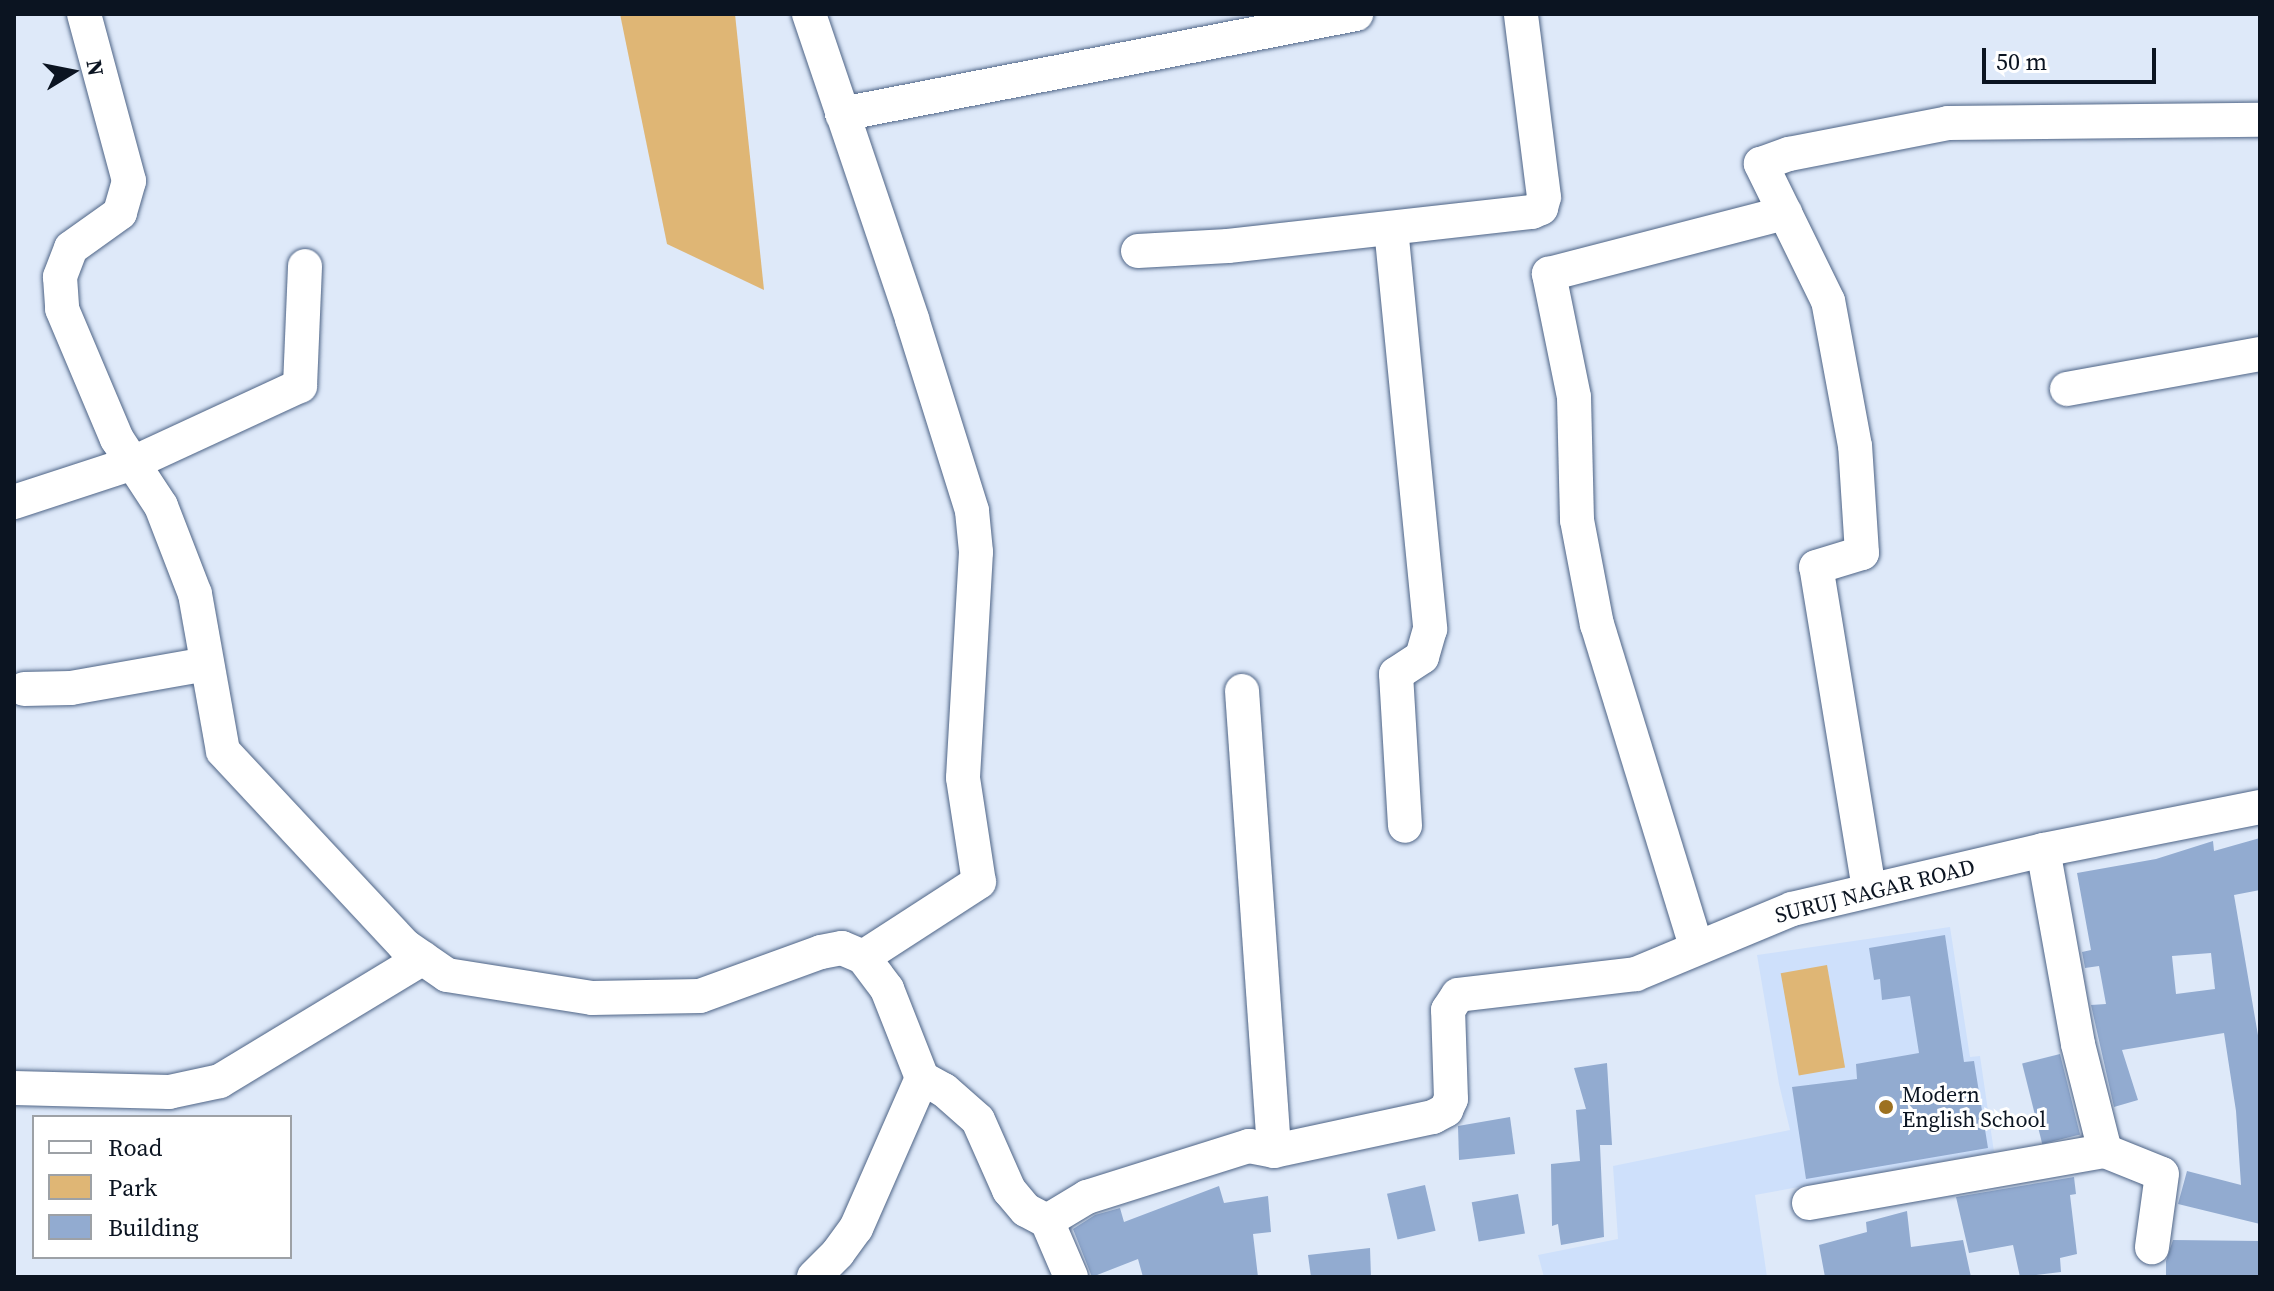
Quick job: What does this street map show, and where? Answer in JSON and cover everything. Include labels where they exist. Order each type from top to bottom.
[{"type":"street","points":[[84,14],[129,181],[120,213],[71,248],[60,277],[62,309],[117,439],[161,506],[195,594],[223,751],[405,946],[447,975],[592,998],[700,996],[821,952],[842,948],[863,957],[887,989],[922,1078],[944,1090],[978,1120],[1009,1190],[1026,1210],[1047,1221],[1071,1277]]},
{"type":"street","points":[[809,14],[912,319],[963,482],[972,511],[976,552],[963,778],[979,882],[863,957]]},
{"type":"street","points":[[842,114],[1356,14]]},
{"type":"street","points":[[1138,251],[1228,246],[1532,212],[1541,208],[1544,197],[1521,14]]},
{"type":"street","points":[[1869,889],[1816,567],[1862,553],[1857,522],[1855,446],[1828,301],[1761,164],[1789,154],[1948,123],[2260,120]]},
{"type":"street","points":[[1696,946],[1597,625],[1577,520],[1574,397],[1549,274],[1785,213]]},
{"type":"street","points":[[1391,228],[1430,629],[1429,644],[1422,657],[1396,674],[1405,826]]},
{"type":"street","points":[[14,502],[133,463],[300,386],[305,266]]},
{"type":"street","points":[[2067,389],[2260,354]]},
{"type":"street","points":[[24,689],[71,688],[207,664]]},
{"type":"street","points":[[1242,691],[1274,1151]]},
{"type":"street","name":"SURUJ NAGAR ROAD","points":[[1047,1221],[1087,1197],[1249,1146],[1274,1151],[1433,1117],[1446,1110],[1451,1099],[1448,1010],[1458,995],[1636,974],[1696,946],[1792,909],[2043,850],[2260,807]]},
{"type":"street","points":[[2043,850],[2078,1044],[2105,1151]]},
{"type":"street","points":[[14,1088],[169,1092],[220,1081],[423,958]]},
{"type":"street","points":[[814,1277],[838,1253],[856,1228],[922,1078]]},
{"type":"street","points":[[1809,1203],[2105,1151],[2162,1174],[2152,1247]]},
{"type":"shaded area","name":"Modern English School","points":[[1950,927],[1970,1057],[1980,1056],[1994,1152],[1755,1195],[1767,1277],[1544,1277],[1538,1255],[1618,1239],[1613,1166],[1790,1130],[1757,955]]},
{"type":"green space","points":[[620,14],[735,14],[764,290],[667,244]]},
{"type":"green space","points":[[1827,965],[1845,1067],[1799,1076],[1781,973]]},
{"type":"building","points":[[2260,838],[2260,890],[2234,895],[2260,1047],[2260,1224],[2178,1204],[2187,1171],[2241,1185],[2236,1111],[2224,1033],[2122,1050],[2138,1100],[2114,1107],[2091,1005],[2106,1004],[2099,966],[2085,968],[2082,952],[2091,950],[2077,873],[2156,859],[2213,841],[2214,851]],"holes":[[[2211,953],[2215,989],[2176,994],[2172,956]]]},
{"type":"building","points":[[1945,935],[1964,1062],[1974,1061],[1988,1148],[1806,1179],[1792,1087],[1857,1079],[1856,1064],[1919,1053],[1910,996],[1882,1000],[1880,979],[1874,980],[1869,948]]},
{"type":"building","points":[[2060,1054],[2080,1135],[2042,1144],[2022,1063]]},
{"type":"building","points":[[1607,1063],[1612,1145],[1600,1145],[1604,1237],[1561,1245],[1558,1224],[1552,1226],[1551,1164],[1580,1161],[1576,1110],[1586,1109],[1574,1068]]},
{"type":"building","points":[[1510,1117],[1515,1154],[1459,1160],[1458,1126]]},
{"type":"building","points":[[2074,1177],[2076,1194],[2070,1195],[2077,1254],[2060,1258],[2061,1272],[2020,1277],[2013,1245],[1969,1253],[1956,1197]]},
{"type":"building","points":[[1425,1185],[1436,1231],[1398,1240],[1387,1194]]},
{"type":"building","points":[[1219,1186],[1224,1203],[1268,1196],[1271,1232],[1253,1234],[1258,1277],[1143,1277],[1138,1259],[1092,1277],[1073,1229],[1095,1215],[1120,1208],[1124,1222]]},
{"type":"building","points":[[1518,1194],[1525,1233],[1479,1242],[1472,1202]]},
{"type":"building","points":[[1907,1211],[1911,1247],[1963,1240],[1971,1277],[1825,1277],[1819,1245],[1867,1232],[1866,1222]]},
{"type":"building","points":[[2173,1240],[2260,1241],[2260,1277],[2166,1277],[2166,1261]]},
{"type":"building","points":[[1370,1248],[1371,1277],[1311,1277],[1308,1255]]},
{"type":"place","name":"Modern English School","points":[[1886,1107]]}]
